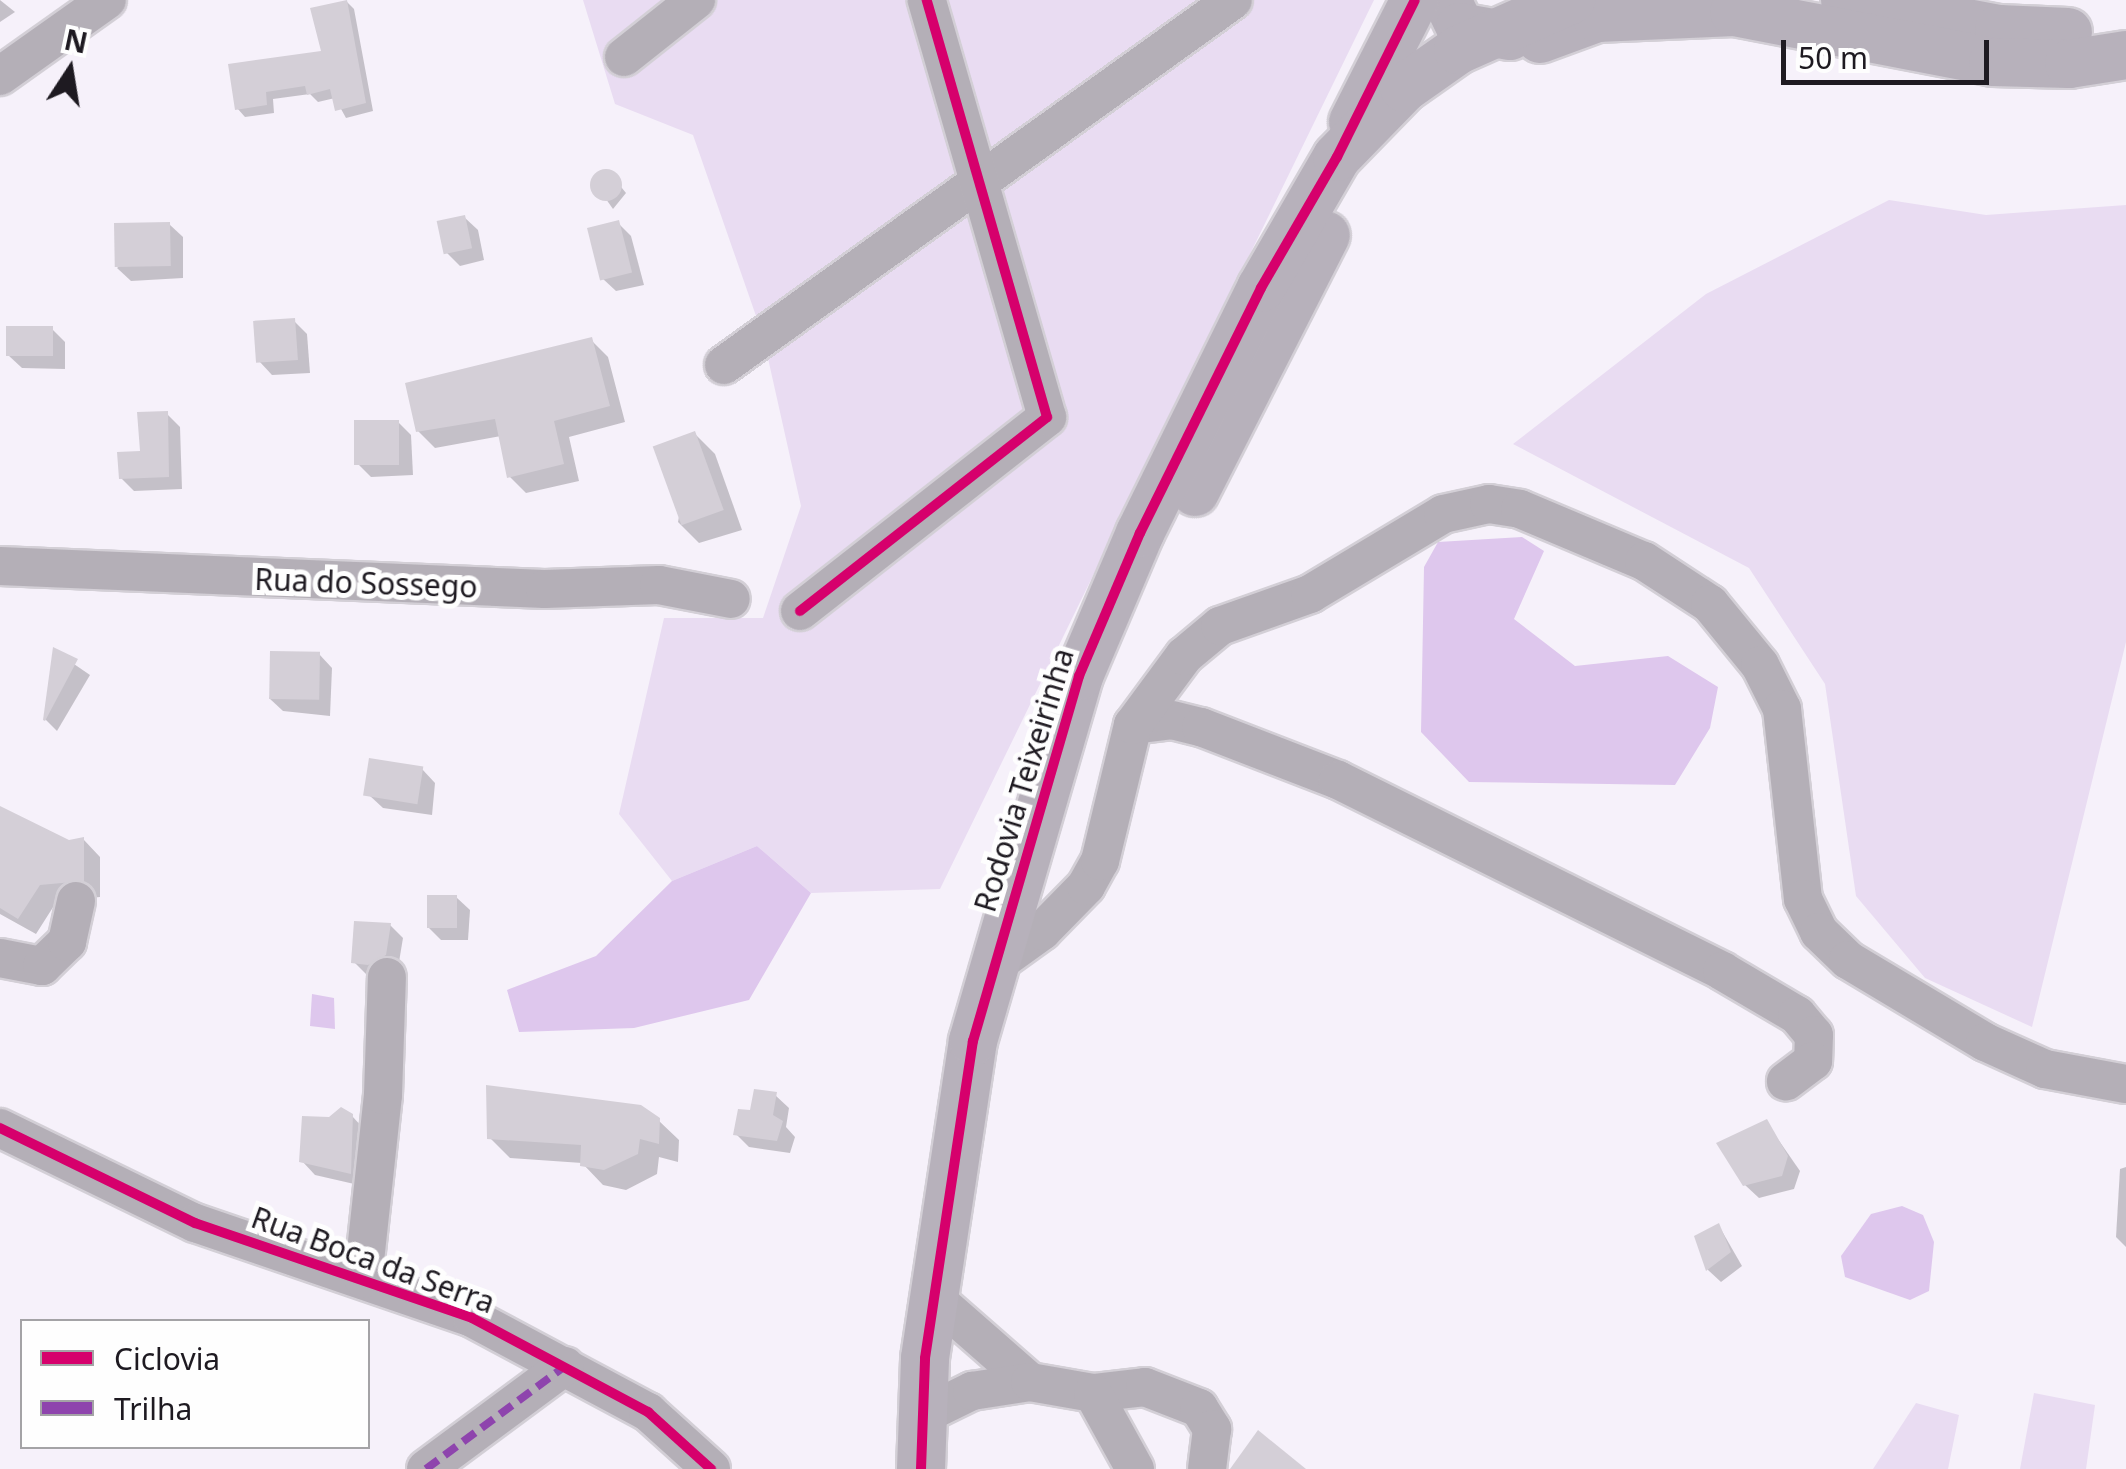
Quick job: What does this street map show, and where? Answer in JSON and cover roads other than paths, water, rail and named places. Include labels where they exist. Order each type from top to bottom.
[{"type":"main road","points":[[1338,157],[1415,0]]},
{"type":"main road","points":[[1447,0],[1460,27],[1491,35]]},
{"type":"main road","points":[[1846,0],[1998,29],[2126,28]]},
{"type":"main road","name":"Rodovia Teixeirinha","points":[[921,1469],[947,1185],[992,967],[1079,676],[1140,533],[1262,288],[1338,157],[1404,88],[1491,35],[1560,18],[1734,12],[1993,62],[2068,64],[2126,54]]},
{"type":"main road","name":"Rodovia Teixeirinha","points":[[1060,746],[1350,196],[1491,35]]},
{"type":"street","points":[[0,76],[107,0]]},
{"type":"street","points":[[624,57],[696,0]]},
{"type":"street","points":[[800,611],[1047,417],[983,181],[927,0]]},
{"type":"street","points":[[724,365],[1233,0]]},
{"type":"street","points":[[992,967],[1042,931],[1086,886],[1100,861],[1134,725],[1184,656],[1220,626],[1310,594],[1442,514],[1489,504],[1520,509],[1661,572],[1710,604],[1760,665],[1782,709],[1804,898],[1819,932],[1848,960],[2000,1049],[2045,1068],[2126,1084]]},
{"type":"street","name":"Rua do Sossego","points":[[0,566],[505,588],[659,584],[731,599]]},
{"type":"street","points":[[1134,725],[1172,720],[1201,727],[1338,780],[1722,971],[1798,1016],[1814,1035],[1813,1061],[1786,1081]]},
{"type":"street","points":[[0,958],[42,966],[67,942],[76,901]]},
{"type":"street","points":[[363,1279],[382,1096],[387,977]]},
{"type":"street","name":"Rua Boca da Serra","points":[[0,1128],[196,1223],[472,1318],[648,1412],[710,1469]]},
{"type":"street","points":[[934,1297],[1030,1382]]},
{"type":"street","points":[[426,1469],[565,1366]]},
{"type":"street","points":[[923,1415],[972,1391],[1030,1382],[1093,1393],[1145,1386],[1199,1408],[1214,1444],[1208,1469]]},
{"type":"street","points":[[1093,1393],[1135,1469]]}]
